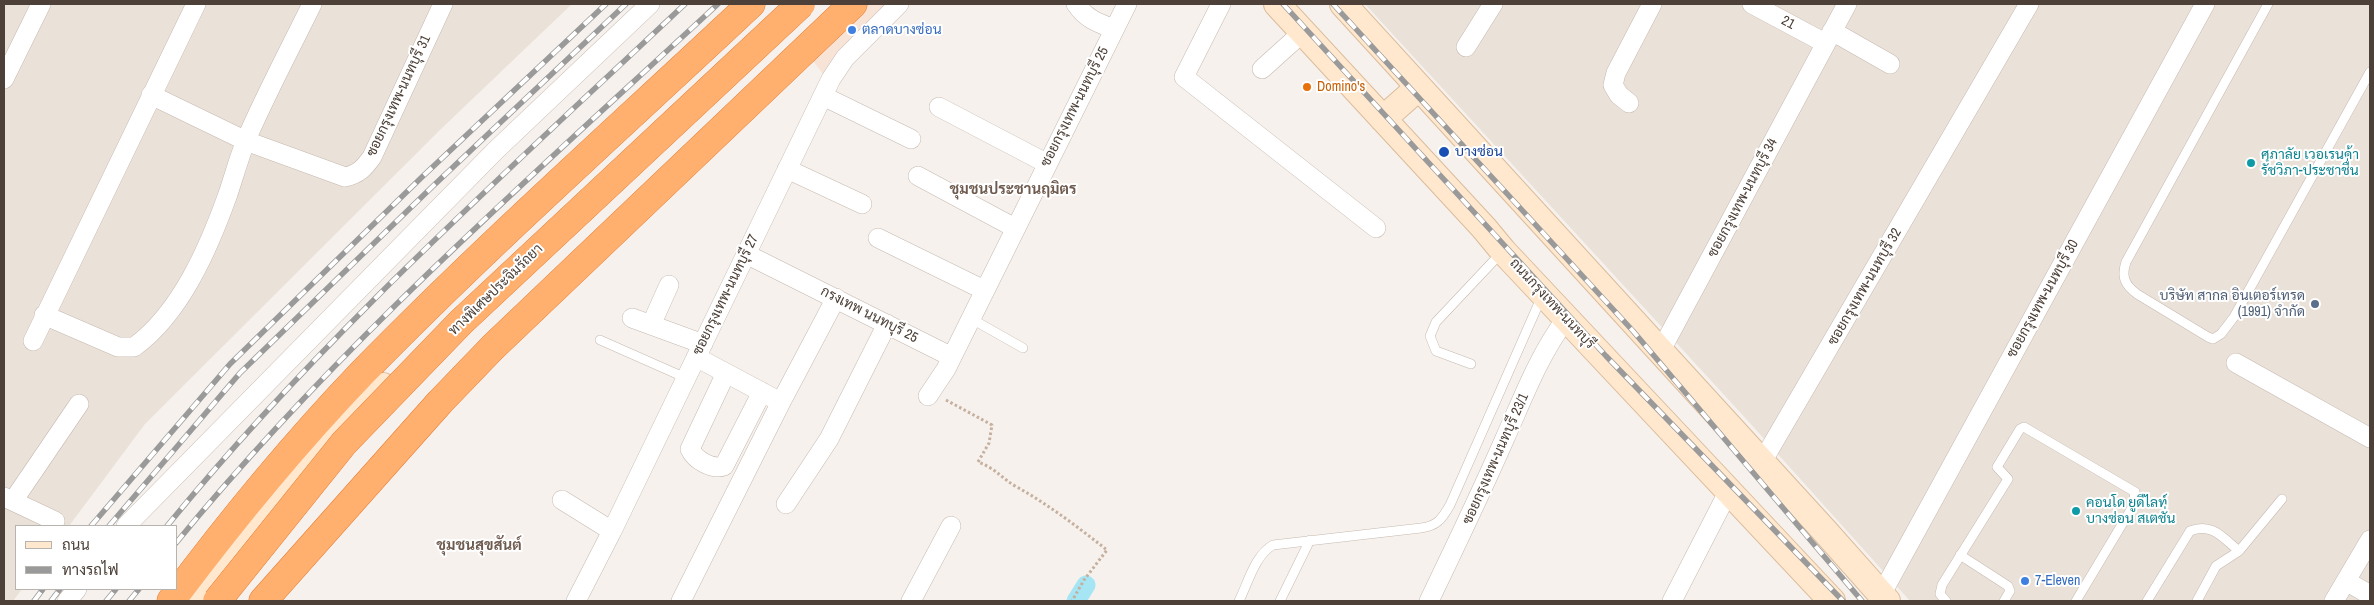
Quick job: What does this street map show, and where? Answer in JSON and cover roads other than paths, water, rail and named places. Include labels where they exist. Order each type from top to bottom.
[{"type":"highway","points":[[172,601],[204,558],[291,453],[361,374],[445,291],[751,4]]},
{"type":"highway","name":"ทางพิเศษประจิมรัถยา","points":[[217,601],[344,443],[461,322],[801,4]]},
{"type":"highway","points":[[273,598],[440,402],[493,347],[853,4]]},
{"type":"main road","points":[[189,601],[335,430],[793,4]]},
{"type":"main road","name":"ถนนกรุงเทพ-นนทบุรี","points":[[1277,4],[1484,228],[1566,320],[1832,601]]},
{"type":"main road","points":[[1343,4],[1762,462],[1881,599]]},
{"type":"main road","points":[[1383,119],[1418,88]]},
{"type":"main road","points":[[222,601],[335,430]]},
{"type":"street","points":[[4,79],[41,4]]},
{"type":"street","points":[[34,341],[44,315],[69,268],[196,4]]},
{"type":"street","points":[[44,315],[118,347],[134,346],[143,340],[156,326],[193,276],[228,195],[246,141],[312,4]]},
{"type":"street","points":[[127,525],[496,150],[650,4]]},
{"type":"street","name":"ซอยกรุงเทพ-นนทบุรี 27","points":[[576,601],[612,531],[823,96],[845,58],[899,4]]},
{"type":"street","points":[[1076,4],[1082,13],[1091,20],[1114,29]]},
{"type":"street","name":"ซอยกรุงเทพ-นนทบุรี 25","points":[[970,318],[1127,4]]},
{"type":"street","points":[[1221,4],[1184,77],[1376,228]]},
{"type":"street","points":[[1466,47],[1493,4]]},
{"type":"street","points":[[1630,103],[1619,95],[1613,84],[1616,73],[1652,4]]},
{"type":"street","name":"21","points":[[1752,4],[1890,64]]},
{"type":"street","name":"ซอยกรุงเทพ-นนทบุรี 34","points":[[1660,352],[1847,4]]},
{"type":"street","name":"ซอยกรุงเทพ-นนทบุรี 32","points":[[1762,462],[2029,4]]},
{"type":"street","name":"ซอยกรุงเทพ-นนทบุรี 30","points":[[1881,599],[2205,4]]},
{"type":"street","name":"ซอยกรุงเทพ-นนทบุรี 31","points":[[151,95],[246,141],[345,176],[359,172],[372,157],[438,5]]},
{"type":"street","points":[[1262,69],[1303,32]]},
{"type":"street","points":[[823,96],[911,140]]},
{"type":"street","points":[[939,107],[1046,164]]},
{"type":"street","points":[[787,169],[862,204]]},
{"type":"street","points":[[918,176],[1015,228]]},
{"type":"street","points":[[878,238],[984,290]]},
{"type":"street","name":"กรงเทพ นนทบุรี 25","points":[[746,254],[952,357]]},
{"type":"street","points":[[651,325],[668,285]]},
{"type":"street","points":[[681,601],[781,402],[836,298]]},
{"type":"street","points":[[632,318],[651,325],[699,351],[726,374],[781,402]]},
{"type":"street","points":[[935,397],[938,385],[970,318]]},
{"type":"street","name":"ซอยกรุงเทพ-นนทบุรี 23/1","points":[[1429,601],[1466,526],[1534,373],[1557,332],[1566,320]]},
{"type":"street","points":[[786,504],[829,438],[887,324]]},
{"type":"street","points":[[2236,363],[2370,438]]},
{"type":"street","points":[[726,374],[690,449],[693,456],[705,464],[719,468],[727,462],[762,392]]},
{"type":"street","points":[[55,521],[8,499],[79,404]]},
{"type":"street","points":[[1672,601],[1725,498],[1726,490]]},
{"type":"street","points":[[562,500],[612,531]]},
{"type":"street","points":[[911,601],[951,526]]},
{"type":"street","points":[[2334,601],[2370,540]]},
{"type":"street","points":[[2346,581],[2370,595]]},
{"type":"street","points":[[67,601],[76,590]]},
{"type":"lane","points":[[2268,4],[2126,262],[2122,272],[2124,280],[2128,287],[2138,294],[2208,337],[2213,338],[2221,334],[2234,317],[2370,72]]},
{"type":"lane","points":[[1471,364],[1436,351],[1430,336],[1436,322],[1503,251]]},
{"type":"lane","points":[[1240,601],[1265,549],[1273,545],[1422,528],[1434,526],[1439,522],[1450,505],[1543,293]]},
{"type":"lane","points":[[970,318],[1023,348]]},
{"type":"lane","points":[[600,340],[686,378]]},
{"type":"lane","points":[[1946,601],[1940,594],[1941,588],[2008,479],[1997,468],[2020,429],[2024,428],[2134,492],[2133,506],[2076,601]]},
{"type":"lane","points":[[2197,601],[2216,566],[2240,551],[2282,499]]},
{"type":"lane","points":[[2147,601],[2190,531],[2199,527],[2210,528],[2240,551]]},
{"type":"lane","points":[[1280,601],[1310,540]]},
{"type":"lane","points":[[1960,556],[2008,586],[2010,591],[2004,601]]},
{"type":"waterway","points":[[1076,601],[1086,585]]},
{"type":"railway","points":[[92,525],[230,364],[422,177],[606,4]]},
{"type":"railway","points":[[110,525],[240,373],[432,187],[626,4]]},
{"type":"railway","points":[[168,525],[226,456],[352,322],[484,193],[685,4]]},
{"type":"railway","points":[[178,541],[238,470],[369,331],[507,198],[718,4]]},
{"type":"railway","points":[[1283,4],[1606,356],[1843,601]]},
{"type":"railway","points":[[1333,4],[1633,331],[1862,601]]},
{"type":"railway","points":[[34,601],[42,590]]},
{"type":"railway","points":[[51,601],[59,590]]},
{"type":"railway","points":[[106,601],[115,590]]},
{"type":"railway","points":[[129,601],[138,590]]},
{"type":"place","name":"ตลาดบางซ่อน","points":[[852,30]]},
{"type":"place","name":"Domino's","points":[[1307,87]]},
{"type":"place","name":"บางซ่อน","points":[[1444,152]]},
{"type":"place","name":"ศุภาลัย เวอเรนด้า รัชวิภา-ประชาชื่น","points":[[2251,163]]},
{"type":"place","name":"บริษัท สากล อินเตอร์เทรด (1991) จำกัด","points":[[2315,304]]},
{"type":"place","name":"คอนโด ยูดีไลท์ บางซ่อน สเตชั่น","points":[[2076,511]]},
{"type":"place","name":"7-Eleven","points":[[2025,581]]},
{"type":"district","name":"ชุมชนประชานฤมิตร","points":[[1013,190]]},
{"type":"district","name":"ชุมชนสุขสันต์","points":[[479,546]]}]
